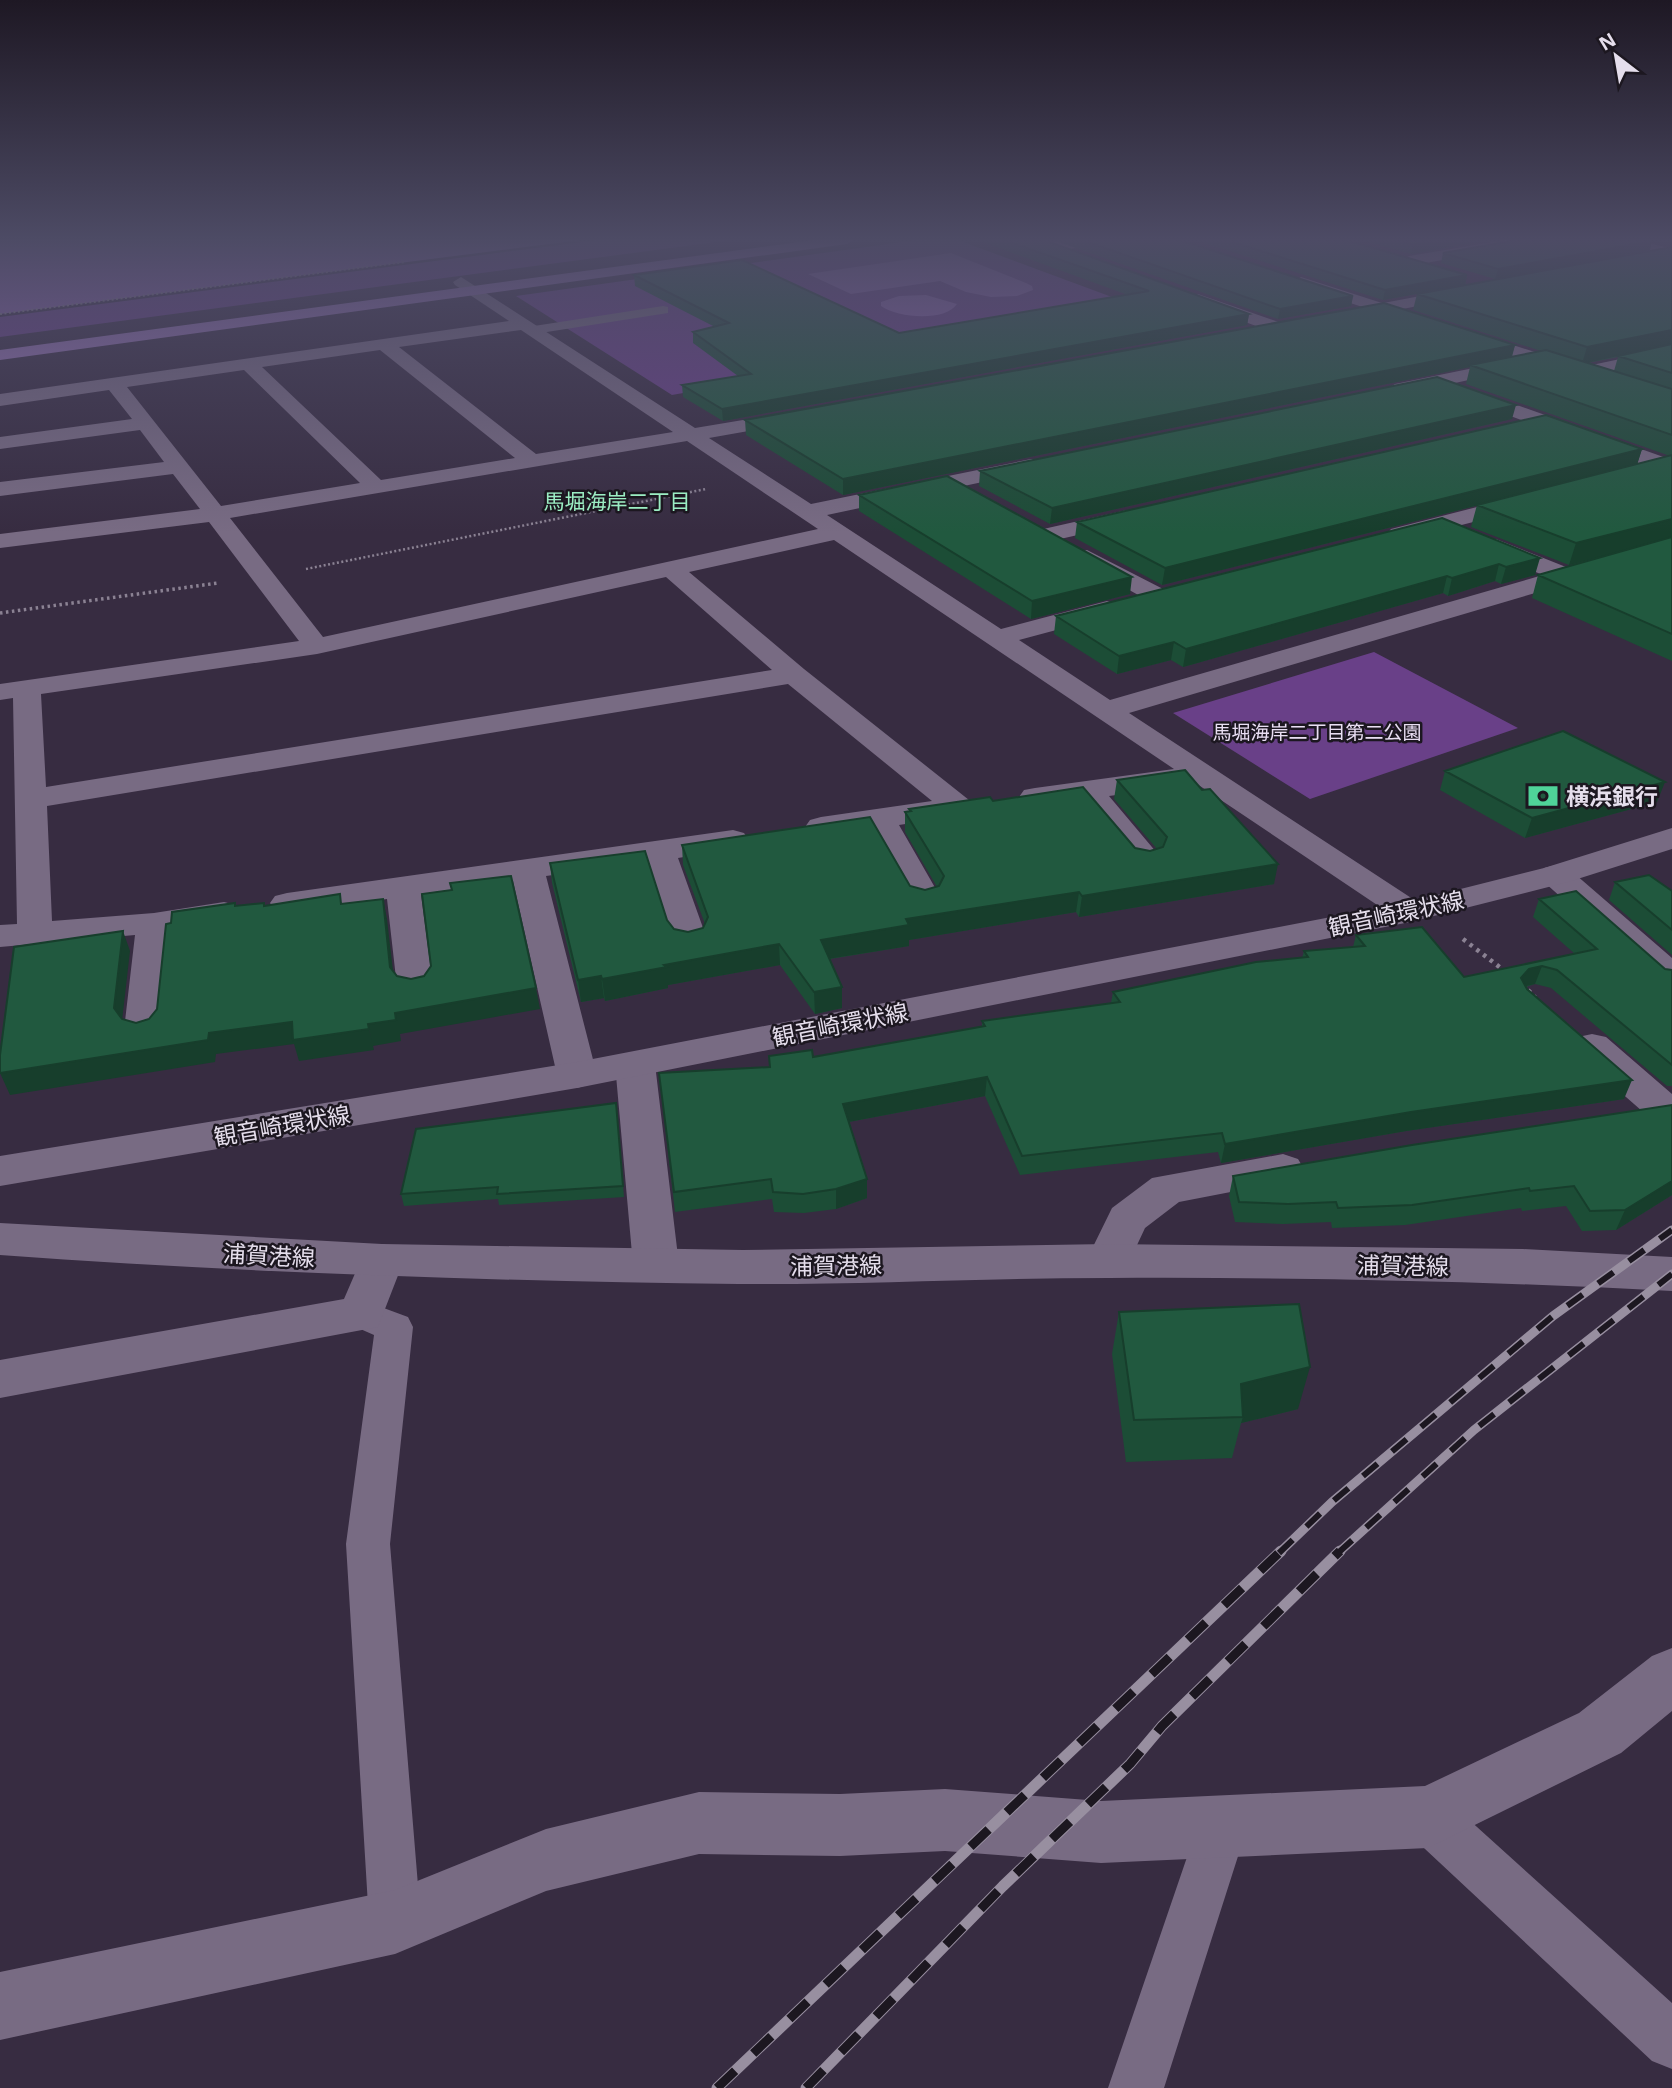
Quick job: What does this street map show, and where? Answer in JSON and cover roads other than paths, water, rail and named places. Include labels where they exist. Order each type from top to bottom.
[{"type":"highway","points":[[0,344],[53,337]]},
{"type":"highway","points":[[0,355],[119,337]]},
{"type":"street","points":[[0,400],[439,337]]},
{"type":"street","points":[[545,337],[1410,912]]},
{"type":"street","points":[[1472,337],[1672,402]]},
{"type":"street","points":[[383,344],[533,462]]},
{"type":"street","points":[[1580,373],[1672,352]]},
{"type":"street","points":[[1381,393],[1541,360]]},
{"type":"street","points":[[248,364],[377,488]]},
{"type":"street","points":[[1435,382],[1670,465]]},
{"type":"street","points":[[114,383],[317,646]]},
{"type":"street","points":[[749,404],[777,420]]},
{"type":"street","points":[[0,541],[216,514],[813,414]]},
{"type":"street","points":[[1503,430],[1543,421]]},
{"type":"street","points":[[0,443],[146,423]]},
{"type":"street","points":[[807,512],[1044,463]]},
{"type":"street","points":[[1628,476],[1670,465]]},
{"type":"street","points":[[0,489],[179,467]]},
{"type":"street","points":[[950,482],[974,495]]},
{"type":"street","points":[[1372,541],[1546,497]]},
{"type":"street","points":[[1047,535],[1141,514]]},
{"type":"street","points":[[1023,522],[1158,596]]},
{"type":"street","points":[[1438,524],[1567,576]]},
{"type":"street","points":[[35,931],[30,799],[14,690],[317,646],[838,532]]},
{"type":"street","points":[[670,568],[794,675],[984,804]]},
{"type":"street","points":[[1107,710],[1594,569]]},
{"type":"street","points":[[997,638],[1185,589]]},
{"type":"street","points":[[30,799],[794,675]]},
{"type":"street","points":[[0,936],[154,923],[1203,774]]},
{"type":"street","points":[[1087,790],[1146,859]]},
{"type":"street","points":[[879,818],[924,898]]},
{"type":"street","name":"観音崎環状線","points":[[0,1171],[577,1075],[1410,912],[1556,875],[1672,838]]},
{"type":"street","points":[[659,850],[689,939]]},
{"type":"street","points":[[527,868],[577,1075]]},
{"type":"street","points":[[1556,875],[1672,977]]},
{"type":"street","points":[[402,886],[415,987]]},
{"type":"street","points":[[143,1030],[154,923]]},
{"type":"street","points":[[1522,985],[1668,1108]]},
{"type":"street","points":[[635,1064],[656,1265]]},
{"type":"street","points":[[1609,1117],[1668,1108]]},
{"type":"street","points":[[1108,1261],[1127,1219],[1167,1189],[1314,1164]]},
{"type":"street","name":"浦賀港線","points":[[1,1243],[383,1260],[743,1267],[1108,1261],[1523,1266],[1672,1275]]},
{"type":"street","points":[[0,1379],[362,1314],[383,1260]]},
{"type":"street","points":[[0,2006],[395,1923],[545,1860],[699,1823],[840,1825],[945,1820],[1101,1832],[1428,1817],[1600,1733],[1672,1675]]},
{"type":"lane","points":[[362,1314],[394,1327],[368,1544],[395,1923]]},
{"type":"lane","points":[[1428,1817],[1672,2041]]},
{"type":"lane","points":[[1136,2088],[1223,1825]]},
{"type":"railway","points":[[1279,1553],[1332,1502],[1553,1316],[1672,1230]]},
{"type":"railway","points":[[1338,1553],[1474,1430],[1672,1274]]},
{"type":"railway","points":[[717,2088],[1281,1551]]},
{"type":"railway","points":[[806,2088],[1003,1886],[1130,1764],[1162,1726],[1340,1551]]},
{"type":"place","name":"横浜銀行","points":[[1543,796]]},
{"type":"district","name":"馬堀海岸二丁目","points":[[617,501]]},
{"type":"park label","name":"馬堀海岸二丁目第二公園","points":[[1317,732]]}]
